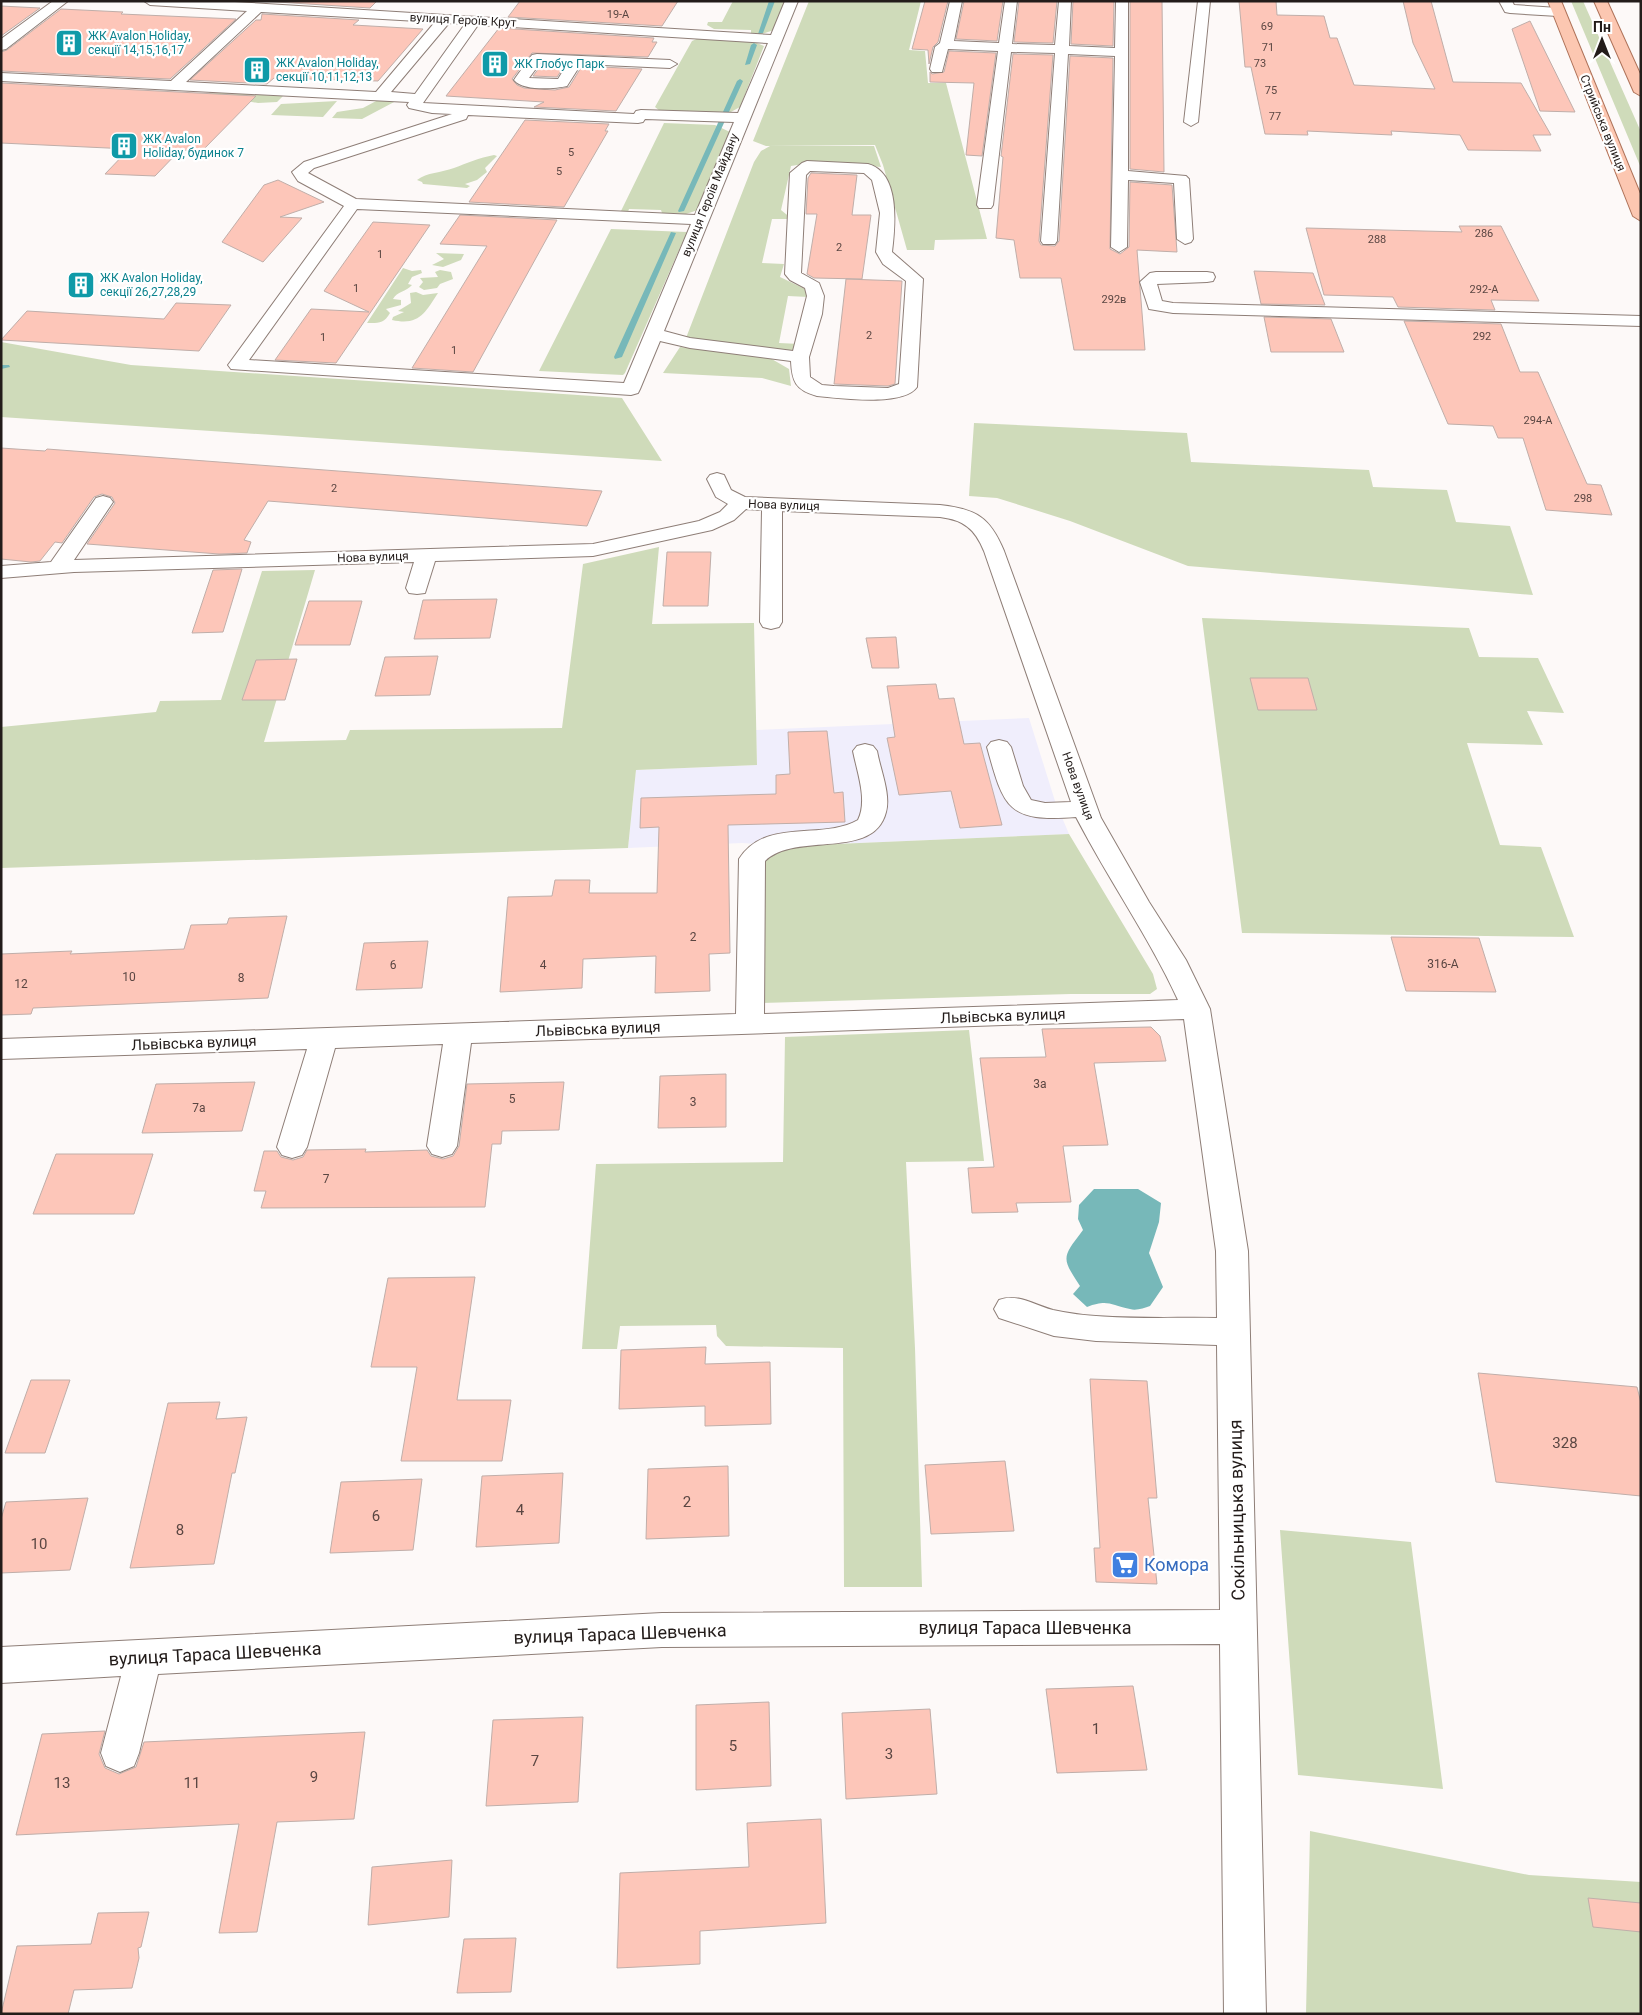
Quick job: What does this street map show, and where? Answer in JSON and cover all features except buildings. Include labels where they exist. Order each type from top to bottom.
[{"type":"main road","points":[[1600,1],[1641,92]]},
{"type":"main road","name":"Стрийська вулиця","points":[[1556,7],[1641,216]]},
{"type":"street","points":[[1,46],[62,1]]},
{"type":"street","name":"вулиця Героїв Крут","points":[[150,1],[299,6],[445,19],[776,39]]},
{"type":"street","name":"вулиця Героїв Майдану","points":[[353,204],[237,365],[631,390],[700,220],[738,118],[792,1]]},
{"type":"street","points":[[946,45],[956,1]]},
{"type":"street","points":[[985,205],[1011,1]]},
{"type":"street","points":[[1049,241],[1065,1]]},
{"type":"street","points":[[1119,247],[1123,52],[1122,1]]},
{"type":"street","points":[[1192,122],[1204,1]]},
{"type":"street","points":[[1505,1],[1507,8],[1512,10],[1556,7]]},
{"type":"street","points":[[172,87],[252,5]]},
{"type":"street","points":[[497,8],[480,21],[414,105],[417,107],[476,111],[639,117],[738,118]]},
{"type":"street","points":[[380,96],[445,19]]},
{"type":"street","points":[[937,69],[942,46],[946,45],[1123,52]]},
{"type":"street","points":[[577,60],[670,64]]},
{"type":"street","points":[[1,77],[135,82],[172,87],[419,98]]},
{"type":"street","points":[[476,111],[309,165],[300,172],[303,178],[353,204],[700,220]]},
{"type":"street","points":[[807,166],[868,169],[879,178],[888,213],[884,252],[889,260],[915,279],[908,387],[890,394],[817,390],[801,379],[800,357],[815,302],[814,290],[811,286],[793,274],[798,173],[807,166]]},
{"type":"street","points":[[1121,175],[1181,179],[1185,239]]},
{"type":"street","points":[[1207,277],[1156,278],[1148,282],[1155,305],[1173,308],[1641,321]]},
{"type":"street","points":[[653,334],[690,343],[800,357]]},
{"type":"street","points":[[717,479],[722,493],[741,503]]},
{"type":"street","points":[[58,568],[103,502]]},
{"type":"street","name":"Нова вулиця","points":[[1,572],[58,568],[593,550],[705,526],[727,516],[741,503],[940,511],[965,516],[983,526],[997,560],[1086,809],[1137,904],[1173,960],[1196,1009]]},
{"type":"street","points":[[771,622],[772,504]]},
{"type":"street","points":[[417,588],[426,555]]},
{"type":"street","points":[[999,747],[1012,795],[1019,804],[1032,810],[1048,812],[1086,809]]},
{"type":"street","points":[[750,1024],[752,859],[762,847],[780,839],[847,835],[864,827],[870,821],[874,808],[865,751]]},
{"type":"street","name":"Львівська вулиця","points":[[1,1050],[1196,1009]]},
{"type":"street","name":"Сокільницька вулиця","points":[[1196,1009],[1232,1251],[1245,2014]]},
{"type":"street","points":[[442,1146],[458,1034]]},
{"type":"street","points":[[292,1147],[324,1038]]},
{"type":"street","points":[[1010,1309],[1054,1323],[1096,1328],[1233,1332]]},
{"type":"street","name":"вулиця Тараса Шевченка","points":[[1,1665],[662,1630],[1239,1627]]},
{"type":"street","points":[[120,1753],[144,1657]]},
{"type":"shaded area","points":[[1029,718],[1055,801],[1069,834],[789,846],[742,843],[628,848],[636,770],[757,765],[756,730]]},
{"type":"green space","points":[[733,1],[785,1],[774,30],[762,34],[751,33],[751,30],[714,29],[707,25],[708,22],[722,22]]},
{"type":"green space","points":[[809,1],[921,1],[909,50],[925,51],[928,83],[946,83],[987,239],[935,240],[934,250],[907,250],[883,165],[875,145],[766,146],[753,141]]},
{"type":"green space","points":[[1571,1],[1583,1],[1641,132],[1641,168]]},
{"type":"green space","points":[[699,38],[752,41],[764,46],[740,107],[729,113],[660,111],[655,107],[692,41]]},
{"type":"green space","points":[[210,92],[283,96],[277,102],[258,103],[208,94]]},
{"type":"green space","points":[[378,100],[396,101],[362,119],[332,118],[337,112],[363,108]]},
{"type":"green space","points":[[337,101],[323,117],[271,115],[281,104]]},
{"type":"green space","points":[[664,123],[715,125],[730,132],[698,210],[686,214],[662,213],[661,210],[629,209],[628,212],[621,211]]},
{"type":"green space","points":[[770,146],[874,146],[881,167],[817,162],[791,166],[781,210],[792,219],[772,219],[762,263],[784,264],[780,277],[805,289],[808,293],[808,297],[788,296],[779,343],[800,344],[794,350],[780,350],[686,338],[754,162],[761,151]]},
{"type":"green space","points":[[494,155],[497,156],[485,168],[487,172],[477,180],[465,184],[470,186],[467,188],[423,184],[417,180],[425,175],[449,170]]},
{"type":"green space","points":[[611,229],[687,232],[625,373],[623,375],[539,371]]},
{"type":"green space","points":[[436,253],[464,254],[461,260],[443,267],[432,265],[444,259]]},
{"type":"green space","points":[[403,268],[412,271],[421,270],[422,273],[412,277],[408,284],[412,285],[393,299],[401,300],[401,305],[386,309],[390,313],[383,321],[367,323]]},
{"type":"green space","points":[[440,270],[451,272],[453,279],[440,284],[437,288],[424,290],[419,287],[423,282],[420,278],[438,277],[435,272]]},
{"type":"green space","points":[[416,292],[423,295],[438,293],[425,312],[415,319],[409,321],[392,320],[393,317],[404,312],[398,311],[411,303],[410,293]]},
{"type":"green space","points":[[1,342],[131,365],[622,398],[662,461],[1,417]]},
{"type":"green space","points":[[680,347],[770,358],[789,369],[791,386],[762,378],[663,373]]},
{"type":"green space","points":[[974,423],[1187,433],[1191,462],[1369,470],[1373,487],[1447,490],[1456,522],[1510,526],[1533,595],[1188,566],[1070,521],[997,498],[969,496]]},
{"type":"green space","points":[[659,547],[652,624],[754,623],[757,765],[636,770],[628,848],[1,868],[1,727],[156,712],[160,701],[221,700],[262,571],[315,570],[264,742],[346,740],[350,730],[562,728],[583,564]]},
{"type":"green space","points":[[1202,618],[1469,628],[1479,657],[1538,658],[1564,713],[1527,711],[1543,745],[1467,743],[1500,845],[1541,847],[1574,937],[1242,933]]},
{"type":"green space","points":[[1069,834],[1153,974],[1157,989],[1150,994],[1071,994],[761,1003],[762,862],[789,846]]},
{"type":"green space","points":[[969,1030],[984,1161],[906,1162],[915,1348],[922,1587],[844,1587],[843,1348],[726,1346],[717,1336],[716,1325],[620,1326],[617,1349],[582,1349],[596,1164],[783,1162],[785,1037]]},
{"type":"green space","points":[[1280,1530],[1411,1542],[1443,1789],[1298,1775]]},
{"type":"green space","points":[[1310,1831],[1529,1875],[1641,1882],[1641,2014],[1306,2014]]},
{"type":"water","points":[[1094,1189],[1138,1189],[1161,1203],[1159,1222],[1149,1253],[1163,1287],[1150,1306],[1132,1310],[1100,1303],[1087,1307],[1073,1294],[1080,1286],[1066,1258],[1071,1246],[1083,1230],[1078,1219],[1079,1205]]},
{"type":"waterway","points":[[760,33],[772,1]]},
{"type":"waterway","points":[[747,64],[754,45]]},
{"type":"waterway","points":[[681,211],[740,81]]},
{"type":"waterway","points":[[618,357],[673,233]]},
{"type":"waterway","points":[[1,367],[6,367]]},
{"type":"place","name":"ЖК Avalon Holiday, секції 14,15,16,17","points":[[69,43]]},
{"type":"place","name":"ЖК Глобус Парк","points":[[495,64]]},
{"type":"place","name":"ЖК Avalon Holiday, секції 10,11,12,13","points":[[257,70]]},
{"type":"place","name":"ЖК Avalon Holiday, будинок 7","points":[[124,146]]},
{"type":"place","name":"ЖК Avalon Holiday, секції 26,27,28,29","points":[[81,285]]},
{"type":"place","name":"Комора","points":[[1125,1565]]}]
